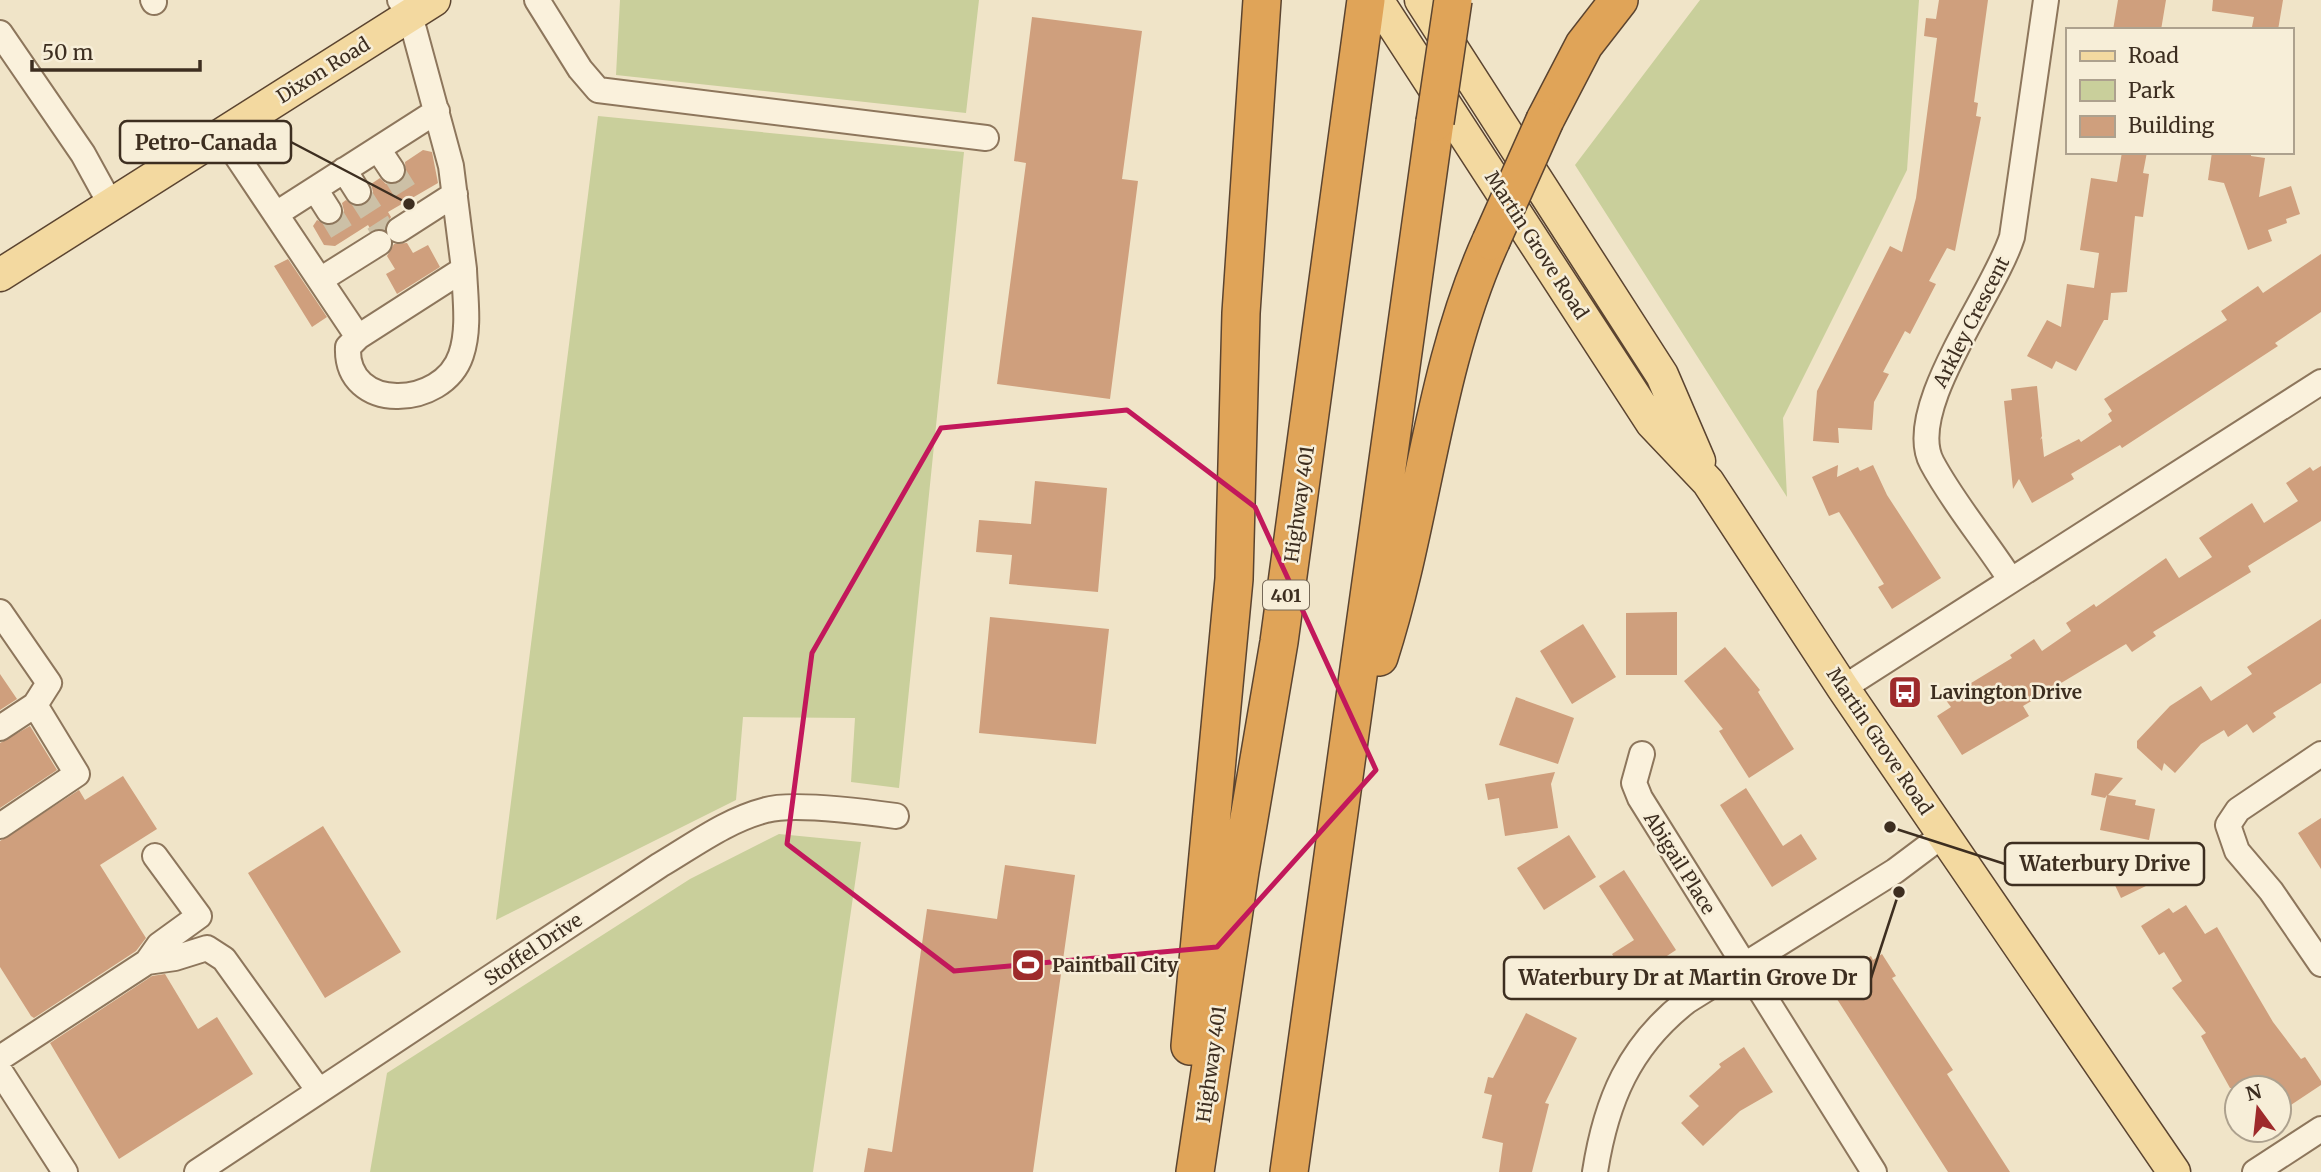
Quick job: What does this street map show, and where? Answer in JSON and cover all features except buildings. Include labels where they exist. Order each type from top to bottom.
[{"type":"highway","points":[[1180,1172],[1234,579],[1241,313],[1262,0]]},
{"type":"highway","points":[[1289,1172],[1453,0]]},
{"type":"highway","points":[[1348,754],[1397,600],[1460,326],[1477,270],[1545,120],[1584,45],[1619,0]]},
{"type":"highway","name":"Highway 401","points":[[1195,1172],[1289,576],[1369,5]]},
{"type":"main road","name":"Martin Grove Road","points":[[1421,0],[1662,376],[1707,482]]},
{"type":"main road","name":"Dixon Road","points":[[0,275],[222,134],[415,5]]},
{"type":"main road","name":"Martin Grove Road","points":[[1369,5],[1652,423],[1707,482],[1843,688],[2174,1172]]},
{"type":"street","points":[[537,0],[580,69],[597,90],[986,138]]},
{"type":"street","name":"Arkley Crescent","points":[[2010,579],[1931,461],[1924,435],[1927,413],[1940,383],[1999,270],[2012,237],[2046,0]]},
{"type":"street","points":[[415,5],[455,194],[464,269],[466,339],[453,373],[440,386],[401,397],[370,391],[358,380],[348,360],[348,347],[358,337],[464,269]]},
{"type":"street","points":[[0,33],[83,154],[111,205]]},
{"type":"street","points":[[276,214],[437,111]]},
{"type":"street","points":[[222,134],[358,337]]},
{"type":"street","points":[[377,149],[392,170]]},
{"type":"street","points":[[344,170],[358,192]]},
{"type":"street","points":[[315,189],[329,211]]},
{"type":"street","points":[[320,280],[352,247],[389,236],[415,208],[455,194]]},
{"type":"street","points":[[1843,688],[2321,382]]},
{"type":"street","points":[[0,728],[35,705],[48,683],[3,622]]},
{"type":"street","points":[[0,826],[77,774],[35,705]]},
{"type":"street","name":"Abigail Place","points":[[1642,754],[1634,783],[1640,798],[1874,1172]]},
{"type":"street","points":[[2321,754],[2247,803],[2228,825],[2237,851],[2270,891],[2321,964]]},
{"type":"street","name":"Stoffel Drive","points":[[197,1172],[660,865],[733,821],[769,809],[858,810],[896,816]]},
{"type":"street","points":[[1595,1172],[1606,1118],[1620,1080],[1640,1047],[1670,1014],[1908,862],[1944,835]]},
{"type":"street","points":[[0,1058],[147,962],[159,945],[199,916],[155,856]]},
{"type":"street","points":[[147,962],[175,958],[207,948],[224,958],[319,1091]]},
{"type":"street","points":[[0,1071],[65,1172]]},
{"type":"street","points":[[2255,1172],[2321,1129]]},
{"type":"highlighted area","points":[[1127,410],[1255,507],[1376,770],[1217,947],[954,971],[787,844],[812,653],[941,428]]},
{"type":"green space","points":[[620,0],[979,0],[966,113],[616,75]]},
{"type":"green space","points":[[1700,0],[1919,0],[1907,170],[1783,418],[1787,497],[1575,165]]},
{"type":"green space","points":[[598,116],[964,152],[899,788],[851,782],[855,718],[743,717],[736,800],[496,920]]},
{"type":"green space","points":[[779,834],[861,842],[813,1172],[370,1172],[387,1073],[690,879]]},
{"type":"tunnel","points":[[392,170],[410,199]]},
{"type":"tunnel","points":[[358,192],[387,237]]},
{"type":"tunnel","points":[[329,211],[346,239]]},
{"type":"place","name":"Petro-Canada","points":[[409,204]]},
{"type":"place","name":"Lavington Drive","points":[[1905,692]]},
{"type":"place","name":"Waterbury Drive","points":[[1890,827]]},
{"type":"place","name":"Waterbury Dr at Martin Grove Dr","points":[[1899,892]]},
{"type":"place","name":"Paintball City","points":[[1028,965]]}]
